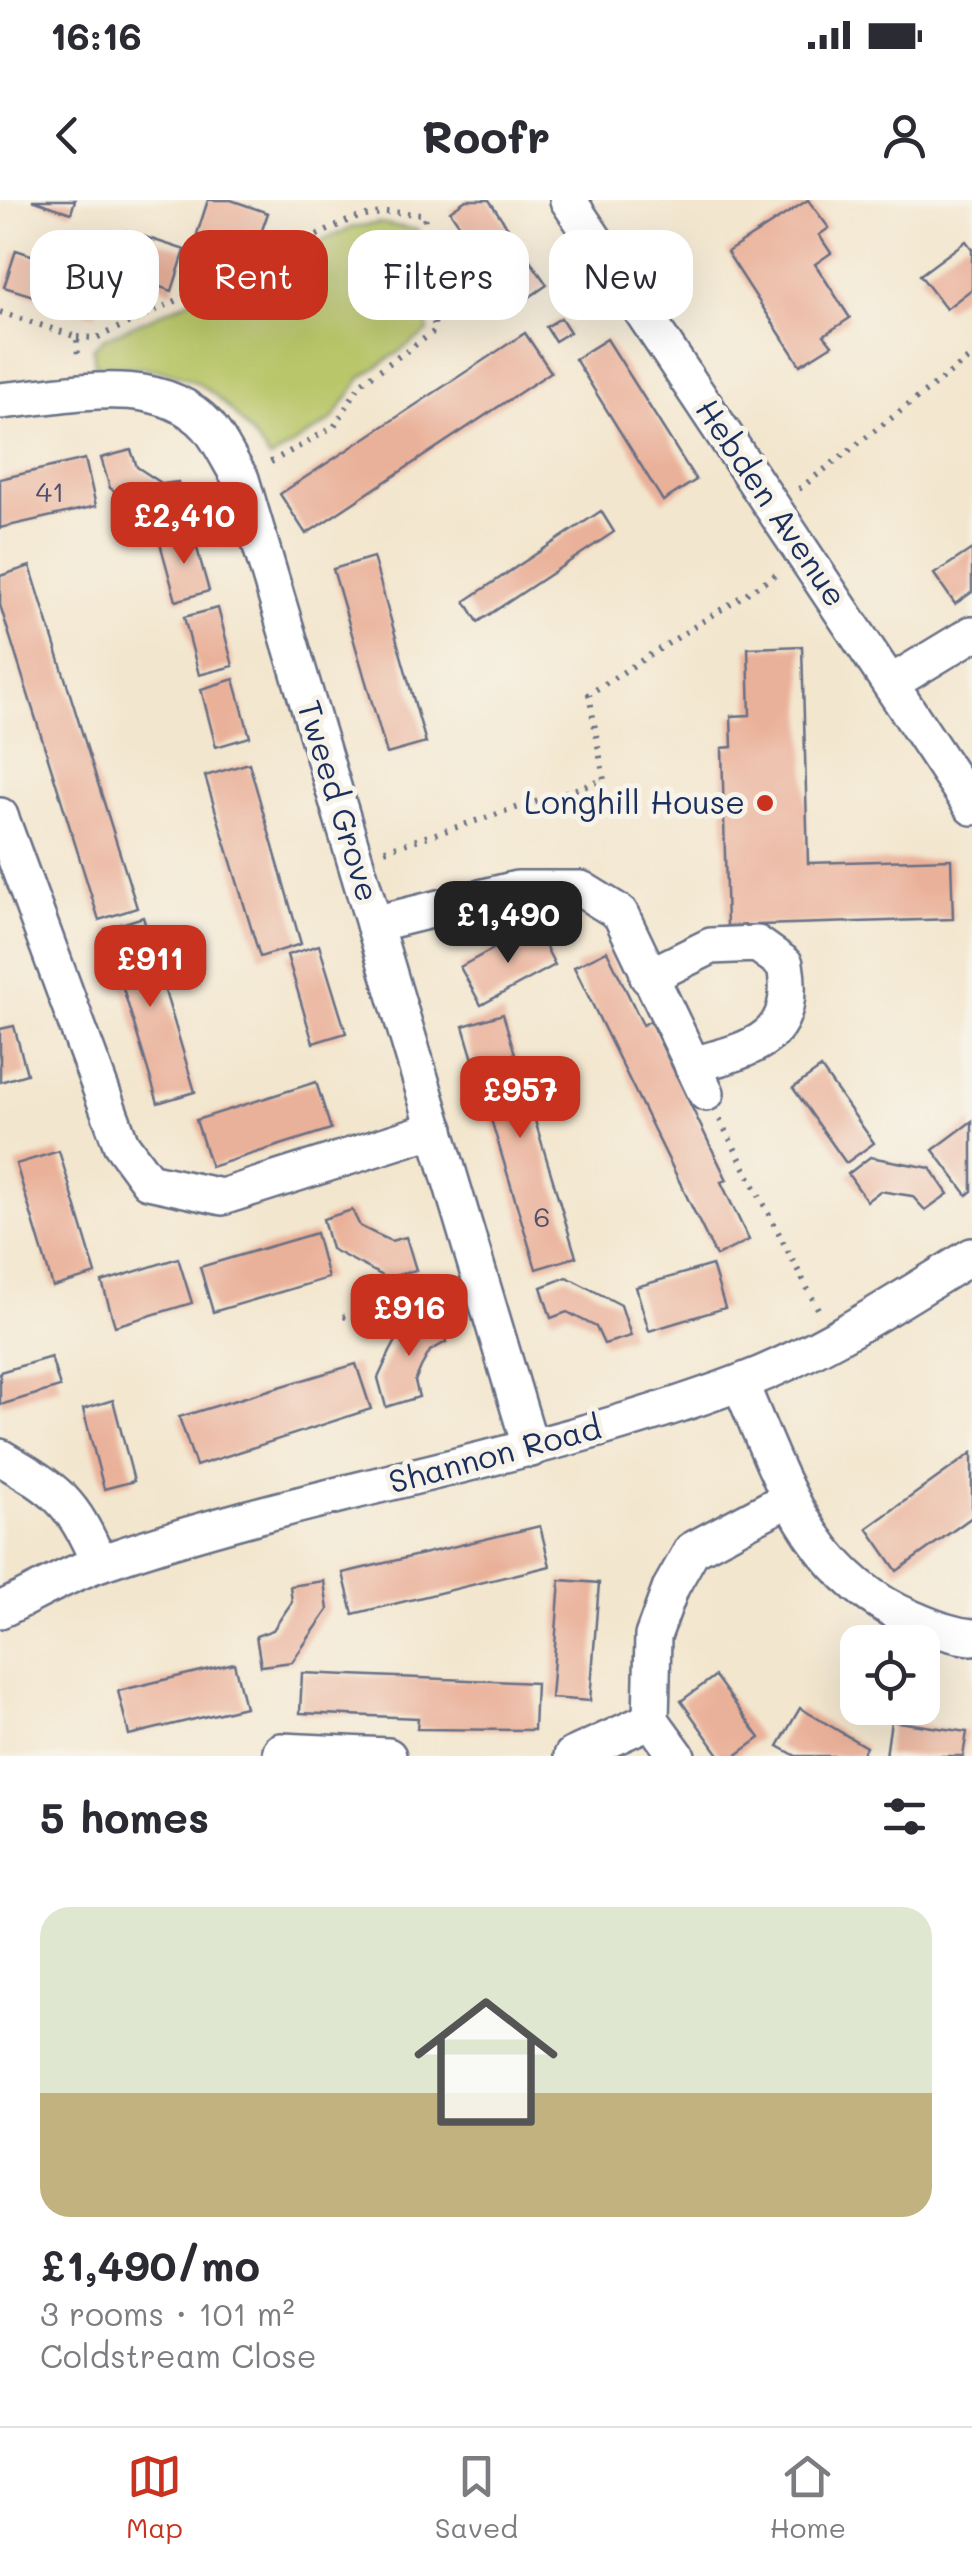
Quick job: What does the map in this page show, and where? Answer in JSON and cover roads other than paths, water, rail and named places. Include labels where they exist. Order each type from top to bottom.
[{"type":"street","name":"Hebden Avenue","points":[[568,200],[893,682],[972,806]]},
{"type":"street","name":"Tweed Grove","points":[[0,401],[114,389],[171,402],[207,425],[240,479],[531,1449]]},
{"type":"street","points":[[893,682],[972,634]]},
{"type":"street","points":[[0,816],[121,1144],[148,1181],[222,1196],[436,1129]]},
{"type":"street","points":[[374,924],[517,889],[581,889],[620,913],[648,978],[699,1079],[773,1033],[790,995],[784,964],[757,944],[711,946],[648,978]]},
{"type":"street","name":"Shannon Road","points":[[0,1610],[99,1563],[246,1518],[531,1449],[740,1382],[834,1339],[972,1256]]},
{"type":"street","points":[[740,1382],[790,1498],[830,1565],[884,1607],[953,1635],[972,1637]]},
{"type":"street","points":[[0,1457],[58,1491],[83,1526],[99,1563]]},
{"type":"street","points":[[677,1756],[651,1720],[653,1636],[671,1587],[692,1550],[790,1498]]},
{"type":"street","points":[[572,1756],[651,1720]]},
{"type":"street","points":[[281,1751],[388,1756]]},
{"type":"place","name":"Longhill House","points":[[765,803]]}]
